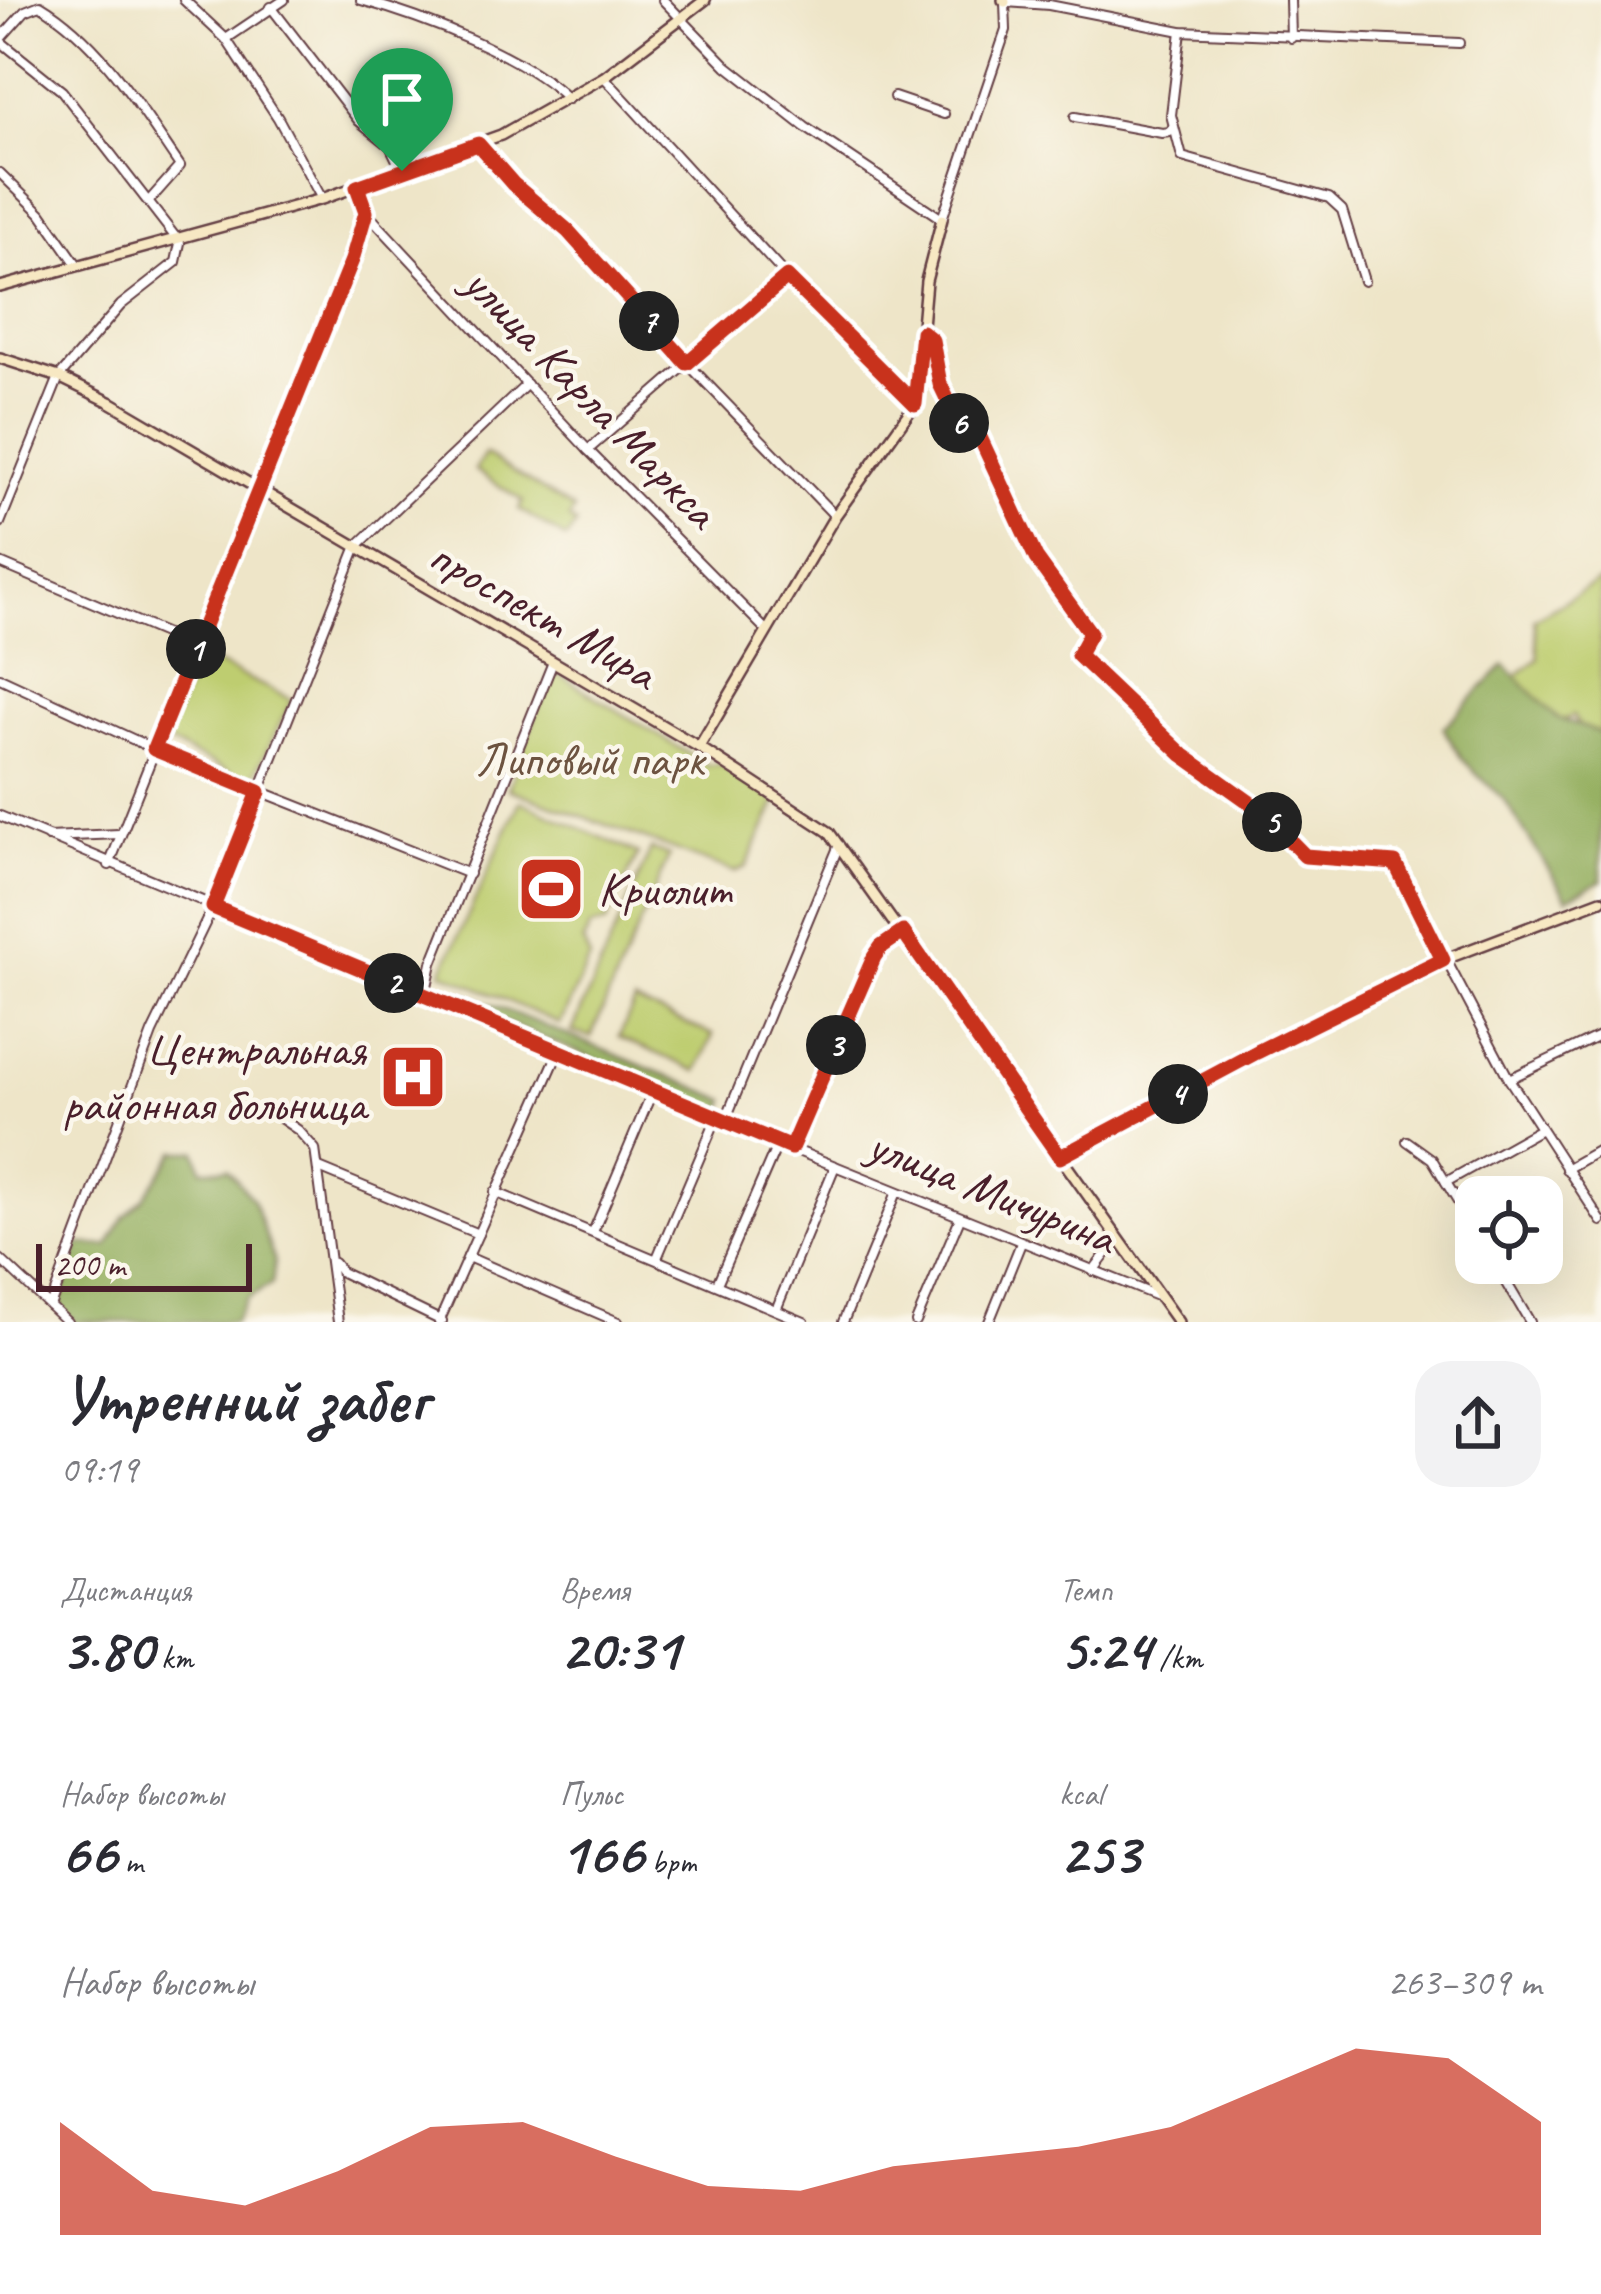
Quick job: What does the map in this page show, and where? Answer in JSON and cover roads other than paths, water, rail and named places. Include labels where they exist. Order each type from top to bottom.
[{"type":"street","points":[[184,0],[226,39],[278,118],[322,200]]},
{"type":"street","points":[[226,39],[284,0]]},
{"type":"street","points":[[361,0],[544,76],[568,99]]},
{"type":"street","points":[[663,0],[727,66],[805,128],[942,219]]},
{"type":"street","points":[[0,287],[322,200],[478,144],[604,77],[705,0]]},
{"type":"street","points":[[1060,9],[1072,0]]},
{"type":"street","points":[[1290,0],[1291,38]]},
{"type":"street","points":[[698,747],[835,516],[915,404],[926,281],[1006,30],[1004,1],[1181,31],[1459,43]]},
{"type":"street","points":[[0,523],[59,377],[121,305],[176,262],[179,240],[148,201],[62,91],[0,40],[25,11],[40,4],[63,19],[124,85],[180,166],[148,201]]},
{"type":"street","points":[[272,7],[359,121],[390,146],[402,171]]},
{"type":"street","points":[[1181,31],[1171,115],[1182,157],[1329,198],[1342,210],[1364,281]]},
{"type":"street","points":[[604,77],[787,277],[915,404]]},
{"type":"street","points":[[894,97],[944,114]]},
{"type":"street","points":[[1075,117],[1162,133],[1170,133],[1173,125]]},
{"type":"street","points":[[478,144],[513,184],[568,231],[835,516]]},
{"type":"street","points":[[0,173],[41,214],[77,266]]},
{"type":"street","points":[[110,865],[118,834],[352,260],[366,212],[357,187]]},
{"type":"street","name":"улица Карла Маркса","points":[[366,212],[588,450],[766,630]]},
{"type":"street","points":[[588,450],[787,277]]},
{"type":"street","points":[[922,332],[932,340],[940,384],[965,436],[977,431],[1036,558],[1090,633],[1078,655],[1183,755],[1259,809],[1305,856],[1395,863],[1509,1079],[1601,1221]]},
{"type":"street","name":"проспект Мира","points":[[0,358],[59,377],[258,488],[813,818],[839,844],[903,932],[1178,1322]]},
{"type":"street","points":[[50,1306],[152,1034],[213,907],[357,546],[526,384]]},
{"type":"street","points":[[0,563],[197,647]]},
{"type":"street","points":[[425,996],[432,963],[553,662]]},
{"type":"street","points":[[0,678],[154,749],[470,874]]},
{"type":"street","name":"улица Мичурина","points":[[0,816],[43,838],[778,1143],[1160,1297]]},
{"type":"street","points":[[43,838],[118,834]]},
{"type":"street","points":[[657,1258],[839,844]]},
{"type":"street","points":[[1060,1157],[1443,960],[1600,903]]},
{"type":"street","points":[[791,1148],[874,957],[903,932]]},
{"type":"street","points":[[1509,1079],[1601,1035]]},
{"type":"street","points":[[332,1260],[341,1272],[440,1322],[559,1051]]},
{"type":"street","points":[[593,1232],[653,1090]]},
{"type":"street","points":[[267,1109],[298,1130],[315,1149],[338,1322]]},
{"type":"street","points":[[1446,1182],[1539,1130]]},
{"type":"street","points":[[1407,1141],[1432,1159],[1455,1197]]},
{"type":"street","points":[[716,1284],[778,1143]]},
{"type":"street","points":[[1566,1169],[1601,1149]]},
{"type":"street","points":[[776,1310],[835,1166]]},
{"type":"street","points":[[319,1168],[478,1234]]},
{"type":"street","points":[[495,1192],[804,1322]]},
{"type":"street","points":[[843,1322],[897,1192]]},
{"type":"street","points":[[916,1322],[960,1218]]},
{"type":"street","points":[[1093,1271],[1118,1238]]},
{"type":"street","points":[[989,1322],[1021,1243]]},
{"type":"street","points":[[468,1257],[618,1322]]},
{"type":"street","points":[[0,1259],[67,1322]]},
{"type":"street","points":[[1507,1284],[1530,1322]]},
{"type":"place","name":"Криолит","points":[[551,889]]},
{"type":"place","name":"Центральная районная больница","points":[[413,1077]]},
{"type":"park label","name":"Липовый парк","points":[[590,759]]}]
